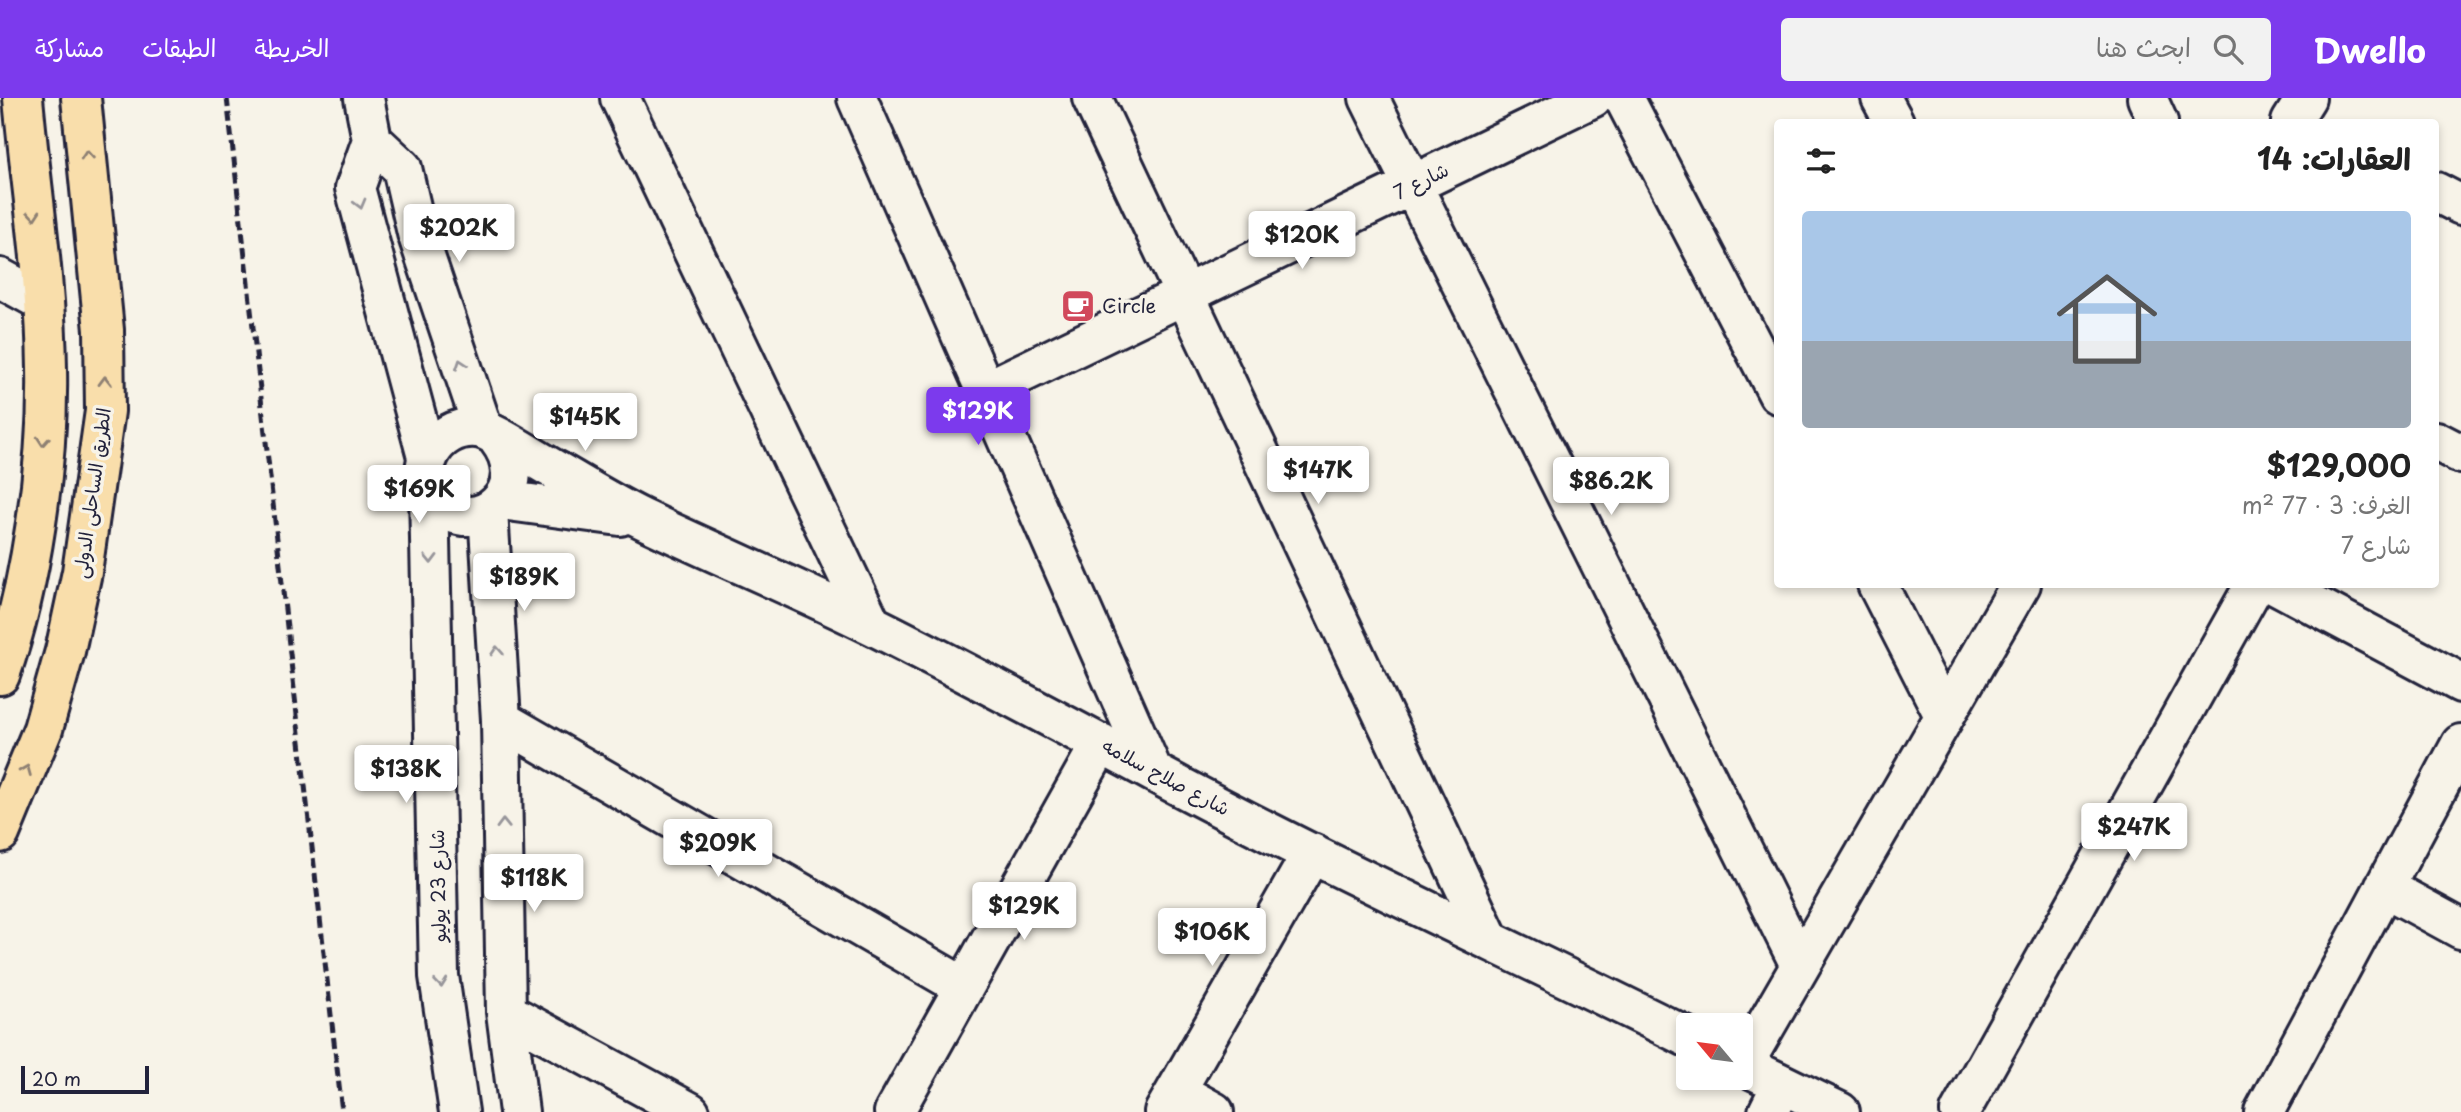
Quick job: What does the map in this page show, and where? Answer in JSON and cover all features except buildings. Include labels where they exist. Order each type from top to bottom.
[{"type":"main road","points":[[0,675],[21,594],[35,520],[44,445],[47,370],[23,98]]},
{"type":"main road","name":"الطريق الساحلى الدولى","points":[[0,834],[43,729],[65,651],[82,572],[105,411],[104,330],[81,98]]},
{"type":"street","name":"شارع 23 يوليو","points":[[365,98],[372,140],[355,188],[428,474],[439,976],[458,1112]]},
{"type":"street","points":[[620,98],[871,624]]},
{"type":"street","points":[[857,98],[1153,772]]},
{"type":"street","points":[[1093,98],[1489,939]]},
{"type":"street","points":[[1368,98],[1799,963]]},
{"type":"street","name":"شارع 7","points":[[985,391],[1592,98]]},
{"type":"street","points":[[1624,98],[1774,386]]},
{"type":"street","points":[[1881,98],[1892,119]]},
{"type":"street","points":[[2147,98],[2157,119]]},
{"type":"street","points":[[372,140],[402,168],[417,233],[491,434],[509,453],[512,469],[510,486],[495,505],[471,516],[454,513],[440,505],[428,474],[436,442],[450,432],[491,434]]},
{"type":"street","points":[[2439,194],[2461,205]]},
{"type":"street","points":[[0,278],[42,301]]},
{"type":"street","name":"شارع صلاح سلامه","points":[[491,434],[643,519],[871,624],[1312,853],[1676,1032]]},
{"type":"street","points":[[2439,443],[2461,454]]},
{"type":"street","points":[[495,505],[506,1012],[519,1112]]},
{"type":"street","name":"شارع صلاح سلامه","points":[[495,505],[643,519]]},
{"type":"street","points":[[1879,588],[1944,715]]},
{"type":"street","points":[[1754,1043],[2019,588]]},
{"type":"street","points":[[1961,1112],[2253,588]]},
{"type":"street","points":[[2283,588],[2461,683]]},
{"type":"street","points":[[501,720],[964,987]]},
{"type":"street","points":[[894,1112],[1101,743]]},
{"type":"street","points":[[2264,1112],[2461,744]]},
{"type":"street","points":[[1214,1112],[1170,1101],[1312,853]]},
{"type":"street","points":[[2385,887],[2461,929]]},
{"type":"street","points":[[506,1012],[690,1112]]},
{"type":"street","points":[[1754,1076],[1775,1098],[1840,1112]]},
{"type":"railway","points":[[227,98],[342,1112]]},
{"type":"place","name":"Circle","points":[[1078,306]]}]
